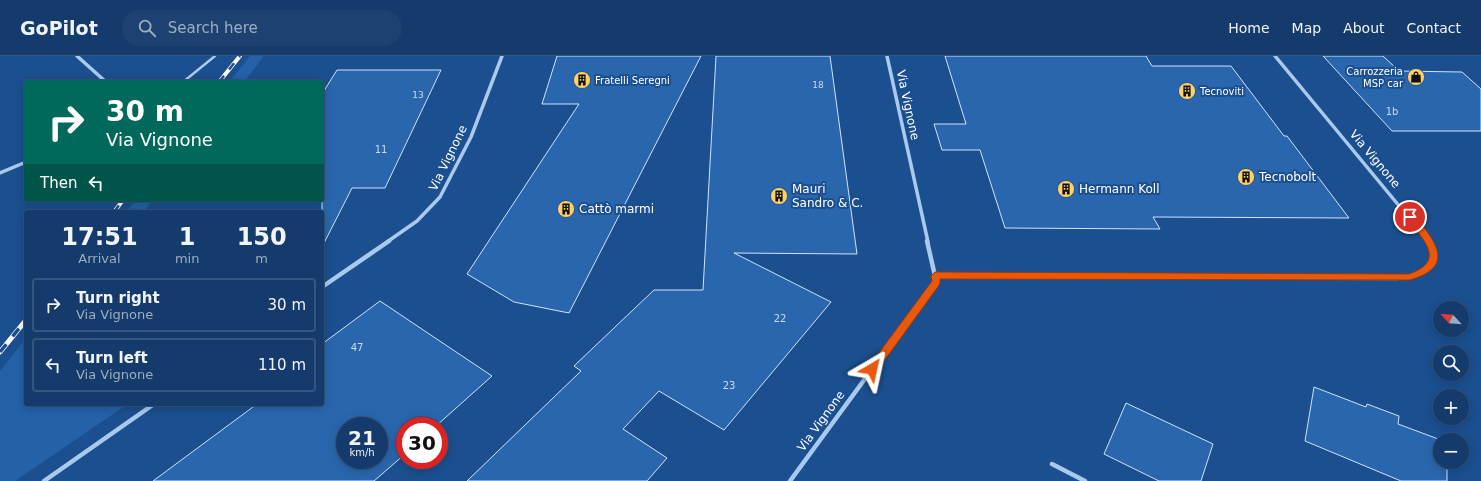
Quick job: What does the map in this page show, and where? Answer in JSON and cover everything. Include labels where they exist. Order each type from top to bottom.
[{"type":"street","points":[[77,56],[104,80]]},
{"type":"street","name":"Via Vignone","points":[[324,286],[417,221],[440,197],[471,137],[502,56]]},
{"type":"street","name":"Via Vignone","points":[[790,481],[936,282],[887,56]]},
{"type":"street","name":"Via Vignone","points":[[935,276],[1397,278],[1410,277],[1421,273],[1430,266],[1434,258],[1433,249],[1428,238],[1274,56]]},
{"type":"street","points":[[0,173],[24,163]]},
{"type":"street","points":[[44,481],[151,406]]},
{"type":"street","points":[[1052,464],[1085,481]]},
{"type":"lane","points":[[185,80],[215,56]]},
{"type":"shaded area","points":[[250,56],[264,56],[246,80],[231,80]]},
{"type":"shaded area","points":[[134,202],[151,202],[145,210],[128,210]]},
{"type":"shaded area","points":[[24,341],[24,406],[125,406],[15,481],[0,481],[0,371]]},
{"type":"building","name":"Cattò marmi","points":[[557,56],[701,56],[569,313],[514,302],[467,274],[579,104],[542,104]]},
{"type":"building","points":[[716,56],[830,56],[857,254],[734,253],[831,302],[724,430],[659,391],[623,429],[667,458],[647,481],[467,481],[581,371],[574,366],[654,290],[703,290]]},
{"type":"building","points":[[945,56],[1146,56],[1152,66],[1231,66],[1284,136],[1287,136],[1349,218],[1153,217],[1160,229],[1005,228],[980,150],[942,150],[934,124],[966,124]]},
{"type":"building","points":[[1323,56],[1383,56],[1399,71],[1462,72],[1481,89],[1481,131],[1392,131]]},
{"type":"building","points":[[337,70],[441,70],[385,188],[352,188],[324,243],[324,210],[322,210],[322,202],[324,202],[324,91]]},
{"type":"building","points":[[380,301],[492,376],[446,417],[396,417],[396,462],[388,469],[388,417],[336,417],[336,469],[388,469],[374,481],[153,481],[254,406],[324,406],[324,343]]},
{"type":"building","points":[[1314,387],[1366,407],[1367,404],[1399,416],[1398,424],[1433,437],[1433,469],[1447,469],[1447,481],[1401,481],[1305,441]]},
{"type":"building","points":[[1126,403],[1213,444],[1201,481],[1159,481],[1104,454]]},
{"type":"railway","points":[[221,80],[240,56]]},
{"type":"railway","points":[[116,210],[122,202]]},
{"type":"railway","points":[[0,352],[24,322]]},
{"type":"place","name":"Carrozzeria MSP car","points":[[1416,77]]},
{"type":"place","name":"Fratelli Seregni","points":[[582,80]]},
{"type":"place","name":"Tecnoviti","points":[[1187,91]]},
{"type":"place","name":"Tecnobolt","points":[[1246,177]]},
{"type":"place","name":"Hermann Koll","points":[[1066,189]]},
{"type":"place","name":"Mauri Sandro & C.","points":[[779,196]]},
{"type":"place","name":"Cattò marmi","points":[[566,209]]},
{"type":"route","points":[[872,369],[936,282],[935,276],[1410,277],[1421,273],[1430,266],[1434,258],[1433,249],[1428,238],[1410,217]]}]
